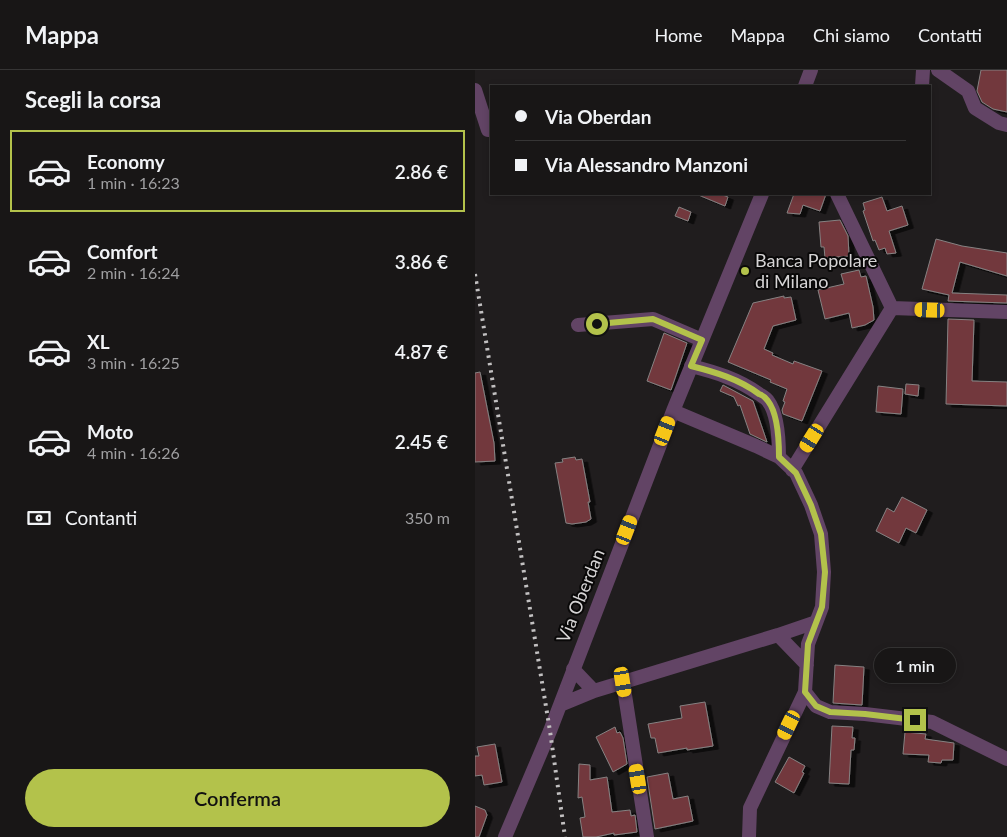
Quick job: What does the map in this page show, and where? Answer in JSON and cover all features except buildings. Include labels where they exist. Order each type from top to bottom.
[{"type":"street","points":[[805,85],[811,70]]},
{"type":"street","points":[[922,85],[923,70]]},
{"type":"street","points":[[938,70],[968,91],[975,108],[999,124],[1007,124]]},
{"type":"street","points":[[475,90],[485,130]]},
{"type":"street","name":"Via Oberdan","points":[[505,837],[560,705],[673,411],[762,195]]},
{"type":"street","points":[[837,195],[892,308]]},
{"type":"street","points":[[892,308],[1007,312]]},
{"type":"street","points":[[792,470],[892,308]]},
{"type":"street","points":[[578,325],[653,319],[702,340]]},
{"type":"street","points":[[691,366],[745,384],[768,400],[775,417],[779,439],[779,457]]},
{"type":"street","points":[[673,411],[779,457],[796,473],[811,505],[821,534],[825,572],[822,607],[808,644],[805,692],[750,808],[749,837]]},
{"type":"street","points":[[560,705],[594,691],[816,622]]},
{"type":"street","points":[[778,635],[807,666]]},
{"type":"street","points":[[573,669],[594,691]]},
{"type":"street","points":[[623,682],[647,837]]},
{"type":"street","points":[[805,692],[816,706],[830,712],[932,722],[1007,759]]},
{"type":"railway","points":[[475,274],[550,731],[565,837]]},
{"type":"place","name":"Banca Popolare di Milano","points":[[745,271]]},
{"type":"route","points":[[597,324],[653,319],[702,340],[691,366],[745,384],[768,400],[775,417],[779,439],[779,457],[796,473],[811,505],[821,534],[825,572],[822,607],[808,644],[805,692],[816,706],[830,712],[915,720]]}]
